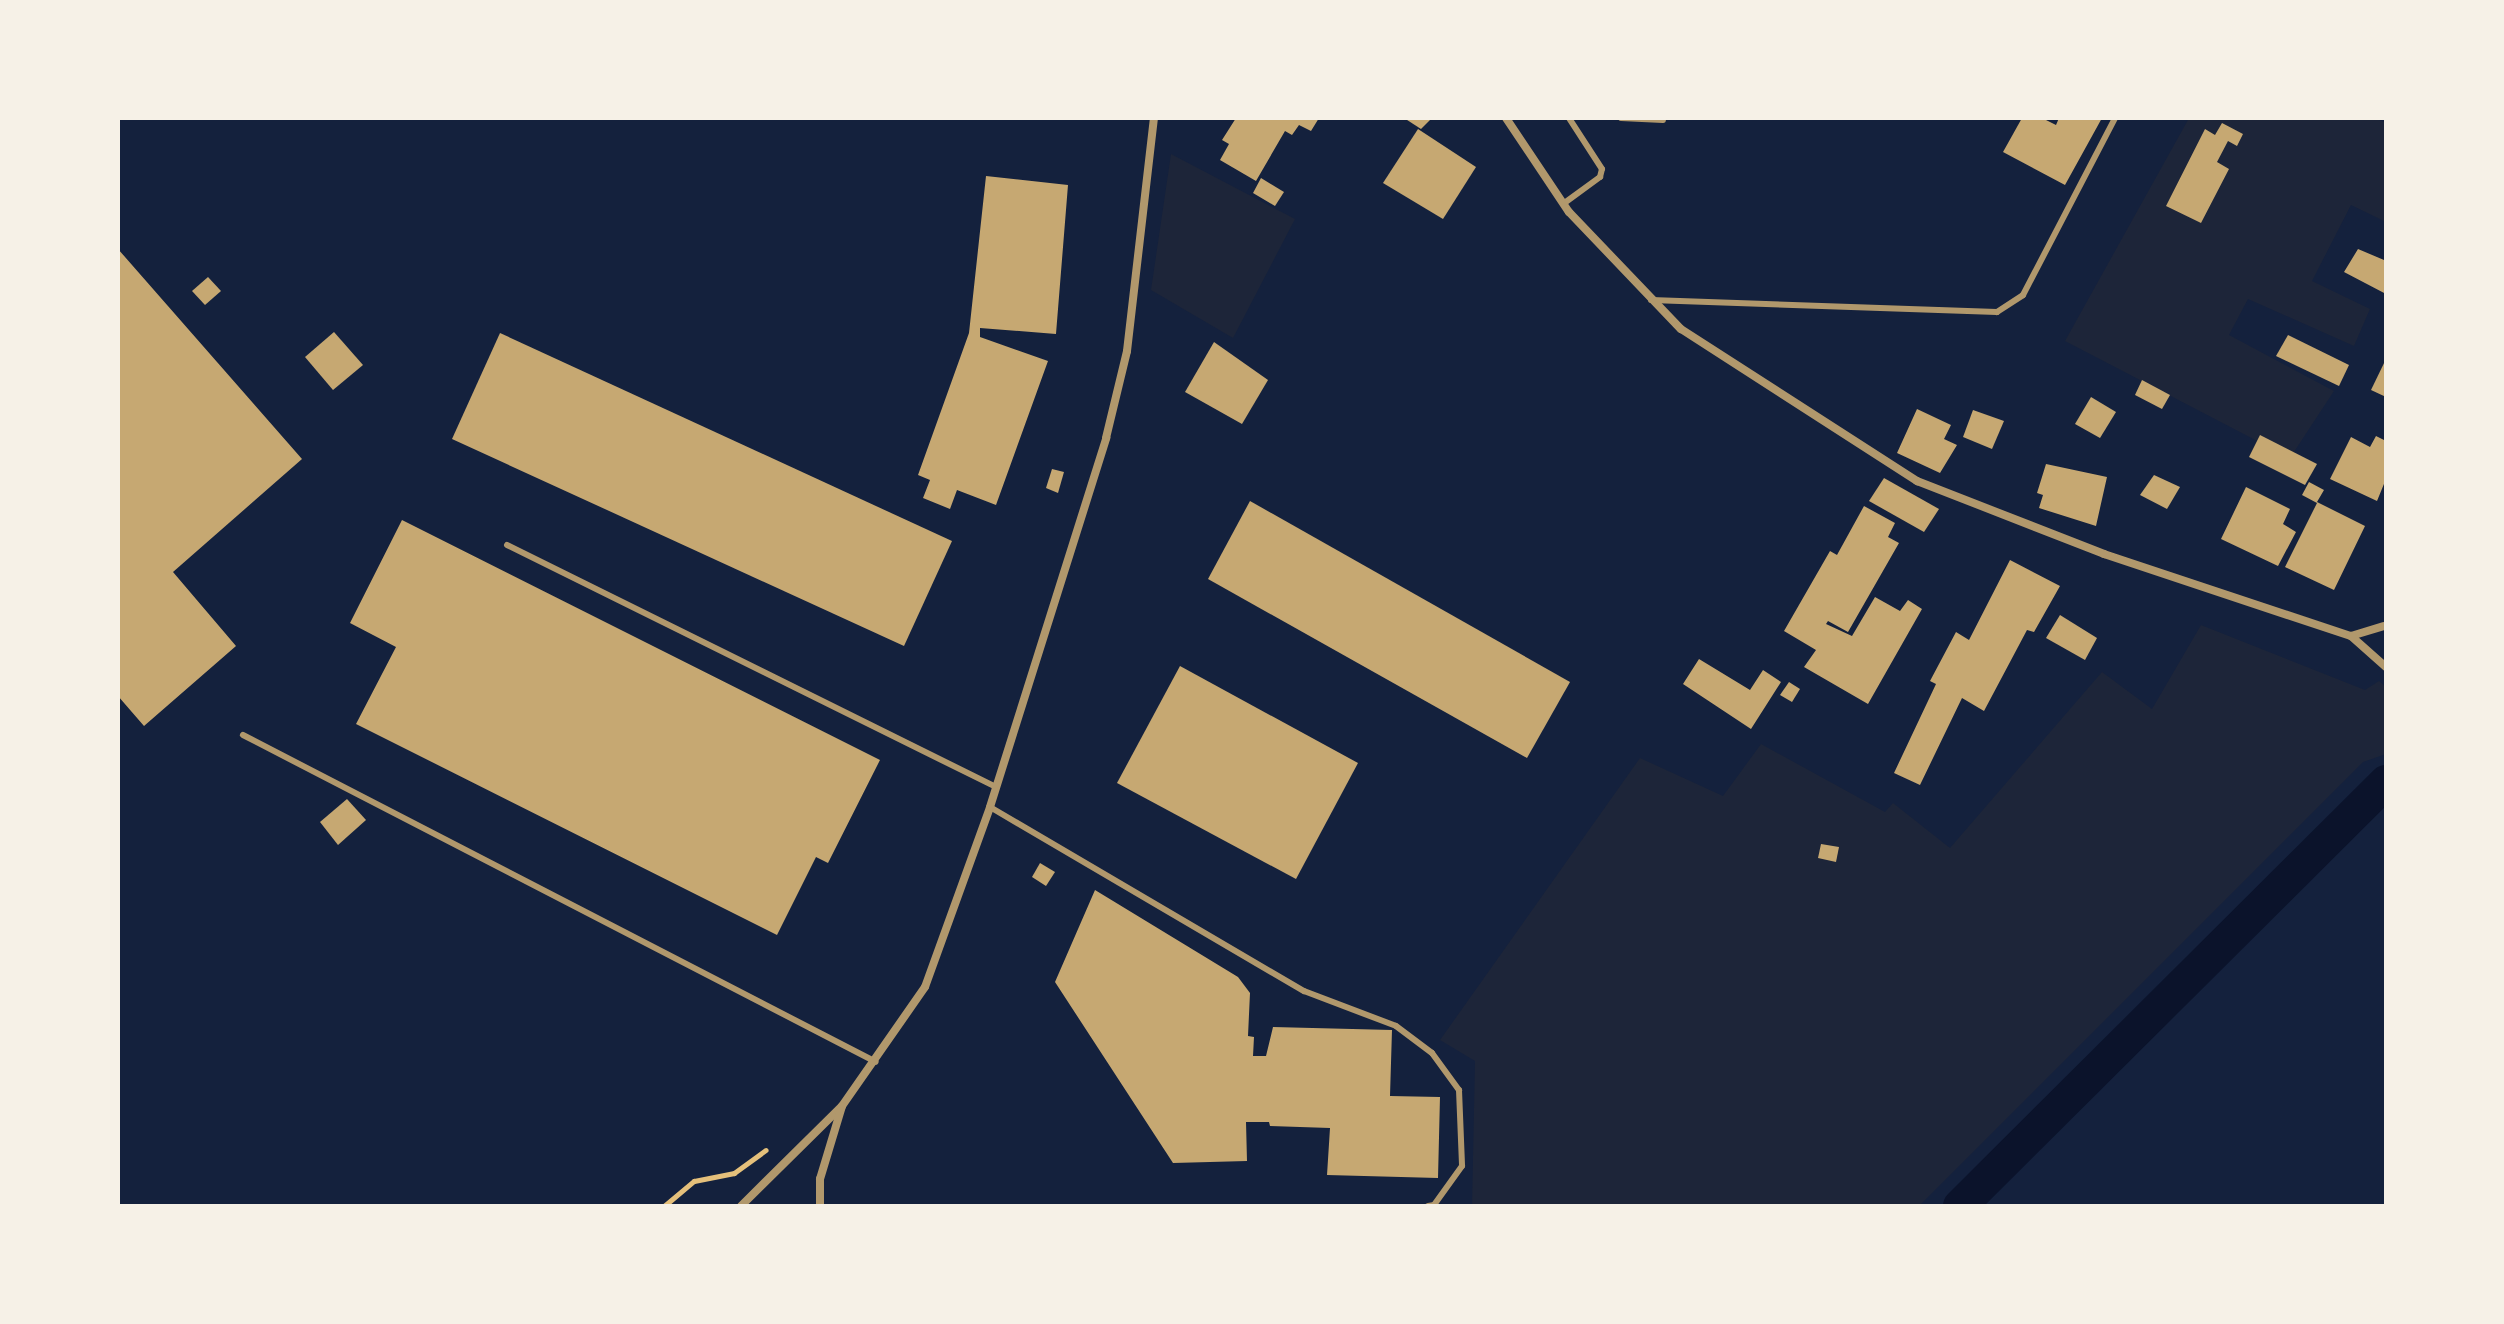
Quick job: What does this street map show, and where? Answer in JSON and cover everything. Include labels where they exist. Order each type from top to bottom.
[{"type":"street","points":[[741,1206],[842,1106],[876,1062],[925,987],[990,807],[1117,394],[1127,351],[1154,118]]},
{"type":"street","points":[[1510,120],[1566,208],[1648,300],[1715,354],[1917,481],[2104,554],[2351,636],[2386,667]]},
{"type":"street","points":[[2351,636],[2385,626]]},
{"type":"street","points":[[820,1206],[820,1179],[842,1106]]},
{"type":"lane","points":[[1566,208],[1600,177],[1602,169],[1569,118]]},
{"type":"lane","points":[[1621,118],[1663,120]]},
{"type":"lane","points":[[1648,300],[1997,312],[2023,295],[2115,118]]},
{"type":"lane","points":[[507,545],[996,787]]},
{"type":"lane","points":[[243,735],[876,1062]]},
{"type":"lane","points":[[990,807],[1304,991],[1396,1026],[1432,1053],[1459,1090],[1462,1166],[1434,1205],[1428,1206]]},
{"type":"path","points":[[664,1206],[694,1181],[734,1173],[770,1146]]},
{"type":"shaded area","points":[[2189,118],[2375,118],[2386,123],[2386,222],[2351,205],[2312,281],[2370,309],[2354,346],[2248,299],[2229,335],[2334,391],[2290,458],[2065,341]]},
{"type":"shaded area","points":[[1171,154],[1295,219],[1233,338],[1151,290]]},
{"type":"shaded area","points":[[2201,625],[2365,690],[2379,681],[2386,687],[2386,754],[2363,762],[1919,1206],[1472,1206],[1475,1061],[1440,1040],[1640,758],[1723,796],[1761,744],[1885,812],[1893,803],[1950,848],[2102,672],[2152,709]]},
{"type":"building","points":[[1236,118],[1319,118],[1311,131],[1299,125],[1292,135],[1285,131],[1256,181],[1220,160],[1229,144],[1222,140]]},
{"type":"building","points":[[1404,118],[1432,118],[1421,129]]},
{"type":"building","points":[[2022,118],[2042,118],[2056,125],[2059,118],[2102,118],[2065,185],[2003,152]]},
{"type":"building","points":[[2222,123],[2243,134],[2237,146],[2228,141],[2217,162],[2229,169],[2201,223],[2166,206],[2205,129],[2215,135]]},
{"type":"building","points":[[1418,129],[1476,167],[1443,219],[1383,183]]},
{"type":"building","points":[[986,176],[1068,185],[1056,334],[980,328],[980,337],[1048,361],[996,505],[957,490],[950,509],[923,498],[930,480],[918,475],[969,333]]},
{"type":"building","points":[[1261,178],[1284,192],[1275,206],[1253,193]]},
{"type":"building","points":[[118,249],[302,459],[173,572],[236,646],[144,726],[118,696]]},
{"type":"building","points":[[2358,249],[2384,260],[2386,255],[2386,294],[2344,272]]},
{"type":"building","points":[[208,277],[221,291],[205,305],[192,291]]},
{"type":"building","points":[[334,332],[363,365],[333,390],[305,357]]},
{"type":"building","points":[[500,333],[952,541],[904,646],[452,439]]},
{"type":"building","points":[[2288,335],[2349,365],[2339,386],[2276,356]]},
{"type":"building","points":[[1214,342],[1268,380],[1242,424],[1185,392]]},
{"type":"building","points":[[2386,359],[2386,397],[2371,390]]},
{"type":"building","points":[[2142,380],[2170,395],[2162,409],[2135,395]]},
{"type":"building","points":[[2091,397],[2116,412],[2100,438],[2075,424]]},
{"type":"building","points":[[1917,409],[1951,425],[1944,439],[1957,445],[1940,473],[1897,453]]},
{"type":"building","points":[[1973,410],[2004,421],[1992,449],[1963,437]]},
{"type":"building","points":[[2260,435],[2317,464],[2305,485],[2249,457]]},
{"type":"building","points":[[2376,436],[2386,441],[2386,479],[2377,501],[2330,479],[2351,437],[2370,447]]},
{"type":"building","points":[[2046,464],[2107,477],[2096,526],[2039,508],[2043,495],[2037,493]]},
{"type":"building","points":[[1052,469],[1064,472],[1058,493],[1046,488]]},
{"type":"building","points":[[2154,475],[2180,487],[2167,509],[2140,495]]},
{"type":"building","points":[[1884,478],[1939,509],[1924,532],[1869,501]]},
{"type":"building","points":[[2309,482],[2324,490],[2317,502],[2365,526],[2334,590],[2285,567],[2317,503],[2302,495]]},
{"type":"building","points":[[2246,487],[2290,509],[2283,524],[2296,532],[2278,566],[2221,539]]},
{"type":"building","points":[[1250,501],[1570,682],[1527,758],[1208,579]]},
{"type":"building","points":[[1864,506],[1895,523],[1888,537],[1899,543],[1848,632],[1828,621],[1826,624],[1852,636],[1875,597],[1900,611],[1908,600],[1922,609],[1868,704],[1804,667],[1816,650],[1784,631],[1830,551],[1837,555]]},
{"type":"building","points":[[402,520],[880,760],[828,863],[816,857],[777,935],[356,724],[396,647],[350,623]]},
{"type":"building","points":[[2010,560],[2060,586],[2034,632],[2027,630],[1984,711],[1962,698],[1920,785],[1894,773],[1936,684],[1930,681],[1956,632],[1969,640]]},
{"type":"building","points":[[2060,615],[2097,638],[2085,660],[2046,638]]},
{"type":"building","points":[[1699,659],[1750,690],[1763,670],[1781,682],[1751,729],[1683,684]]},
{"type":"building","points":[[1180,666],[1358,763],[1296,879],[1117,783]]},
{"type":"building","points":[[1789,682],[1800,689],[1792,702],[1780,695]]},
{"type":"building","points":[[347,799],[366,820],[338,845],[320,822]]},
{"type":"building","points":[[1821,844],[1839,847],[1836,862],[1818,858]]},
{"type":"building","points":[[1040,863],[1055,872],[1046,886],[1032,877]]},
{"type":"building","points":[[1095,890],[1238,977],[1250,993],[1248,1036],[1254,1037],[1253,1056],[1266,1056],[1273,1027],[1392,1030],[1390,1096],[1440,1097],[1438,1178],[1327,1175],[1330,1128],[1270,1126],[1269,1122],[1246,1122],[1247,1161],[1173,1163],[1055,982]]},
{"type":"waterway","points":[[1960,1206],[2386,782]]}]
